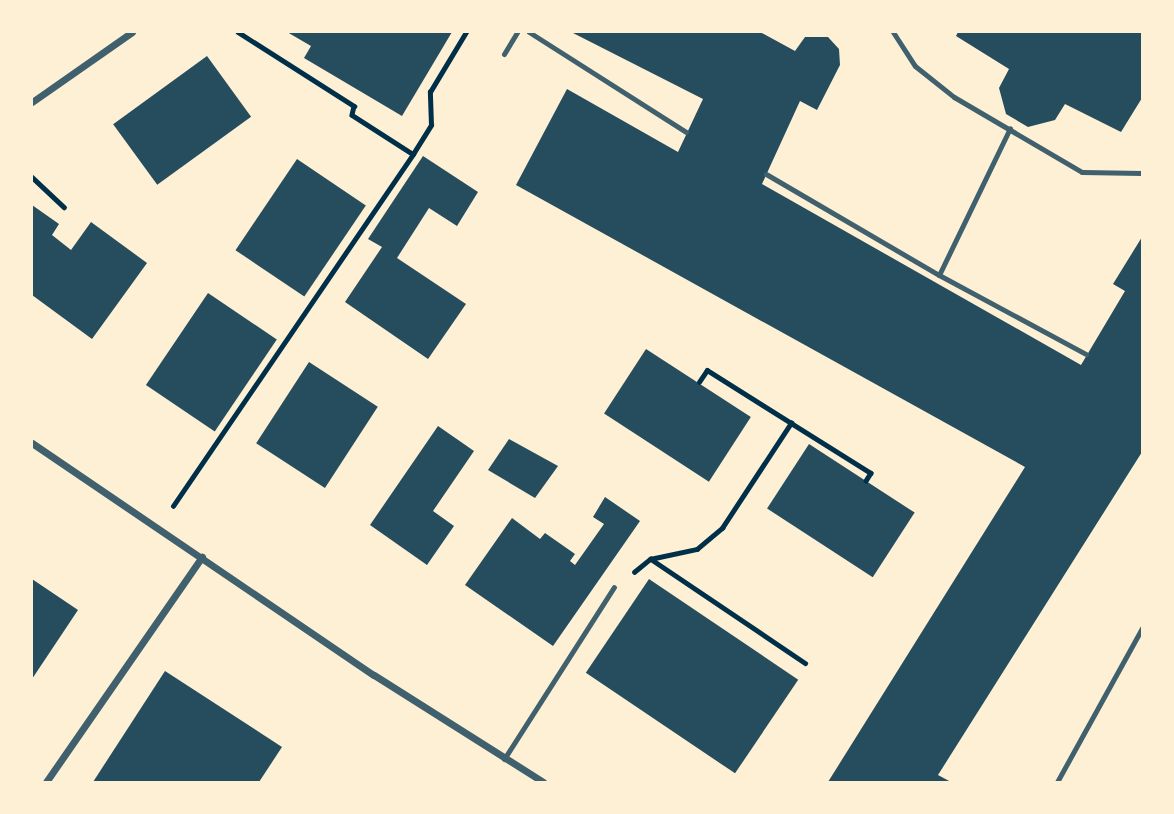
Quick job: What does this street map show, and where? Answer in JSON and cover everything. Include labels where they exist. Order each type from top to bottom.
[{"type":"street","points":[[32,102],[132,32]]},
{"type":"street","points":[[32,443],[504,759],[543,782]]},
{"type":"street","points":[[46,782],[202,557]]},
{"type":"lane","points":[[504,54],[517,32]]},
{"type":"lane","points":[[529,32],[685,132]]},
{"type":"lane","points":[[893,32],[915,66],[954,97],[1082,172],[1143,173]]},
{"type":"lane","points":[[939,275],[1010,128]]},
{"type":"lane","points":[[766,174],[939,275],[1087,354]]},
{"type":"lane","points":[[504,759],[614,587]]},
{"type":"lane","points":[[1058,782],[1143,628]]},
{"type":"path","points":[[238,32],[354,106],[352,115],[413,154]]},
{"type":"path","points":[[159,526],[413,154],[431,125],[430,92],[466,32]]},
{"type":"path","points":[[32,177],[64,207]]},
{"type":"path","points":[[699,382],[707,370],[871,474],[866,481]]},
{"type":"path","points":[[614,587],[650,559],[697,549],[722,528],[791,423]]},
{"type":"path","points":[[650,559],[805,663]]},
{"type":"building","points":[[287,32],[452,32],[402,116],[304,58],[311,46]]},
{"type":"building","points":[[571,32],[760,32],[795,51],[805,37],[828,37],[839,49],[840,65],[817,110],[800,101],[762,184],[1081,365],[1125,291],[1113,284],[1142,237],[1142,452],[938,775],[951,782],[828,782],[1025,467],[516,185],[567,89],[678,152],[703,99]]},
{"type":"building","points":[[958,32],[1142,32],[1142,98],[1121,132],[1065,104],[1055,120],[1028,127],[1006,114],[999,88],[1009,69],[956,36]]},
{"type":"building","points":[[207,56],[251,117],[157,185],[113,124]]},
{"type":"building","points":[[423,156],[478,192],[457,226],[429,208],[397,258],[466,304],[428,359],[345,302],[382,247],[368,239]]},
{"type":"building","points":[[297,159],[366,205],[304,297],[235,250]]},
{"type":"building","points":[[32,205],[59,224],[52,235],[71,250],[91,222],[147,263],[92,339],[32,295]]},
{"type":"building","points":[[208,293],[277,339],[215,431],[146,385]]},
{"type":"building","points":[[646,349],[751,417],[709,482],[604,414]]},
{"type":"building","points":[[309,362],[378,407],[325,488],[256,443]]},
{"type":"building","points":[[438,426],[474,451],[433,511],[454,526],[427,565],[370,525]]},
{"type":"building","points":[[509,439],[558,466],[535,498],[488,470]]},
{"type":"building","points":[[809,444],[915,513],[873,577],[767,509]]},
{"type":"building","points":[[605,497],[640,521],[553,646],[465,585],[512,518],[540,539],[545,533],[575,554],[570,561],[575,565],[604,524],[593,517]]},
{"type":"building","points":[[32,579],[78,610],[32,679]]},
{"type":"building","points":[[649,579],[798,680],[735,773],[586,673]]},
{"type":"building","points":[[165,671],[282,747],[259,782],[93,782]]}]
